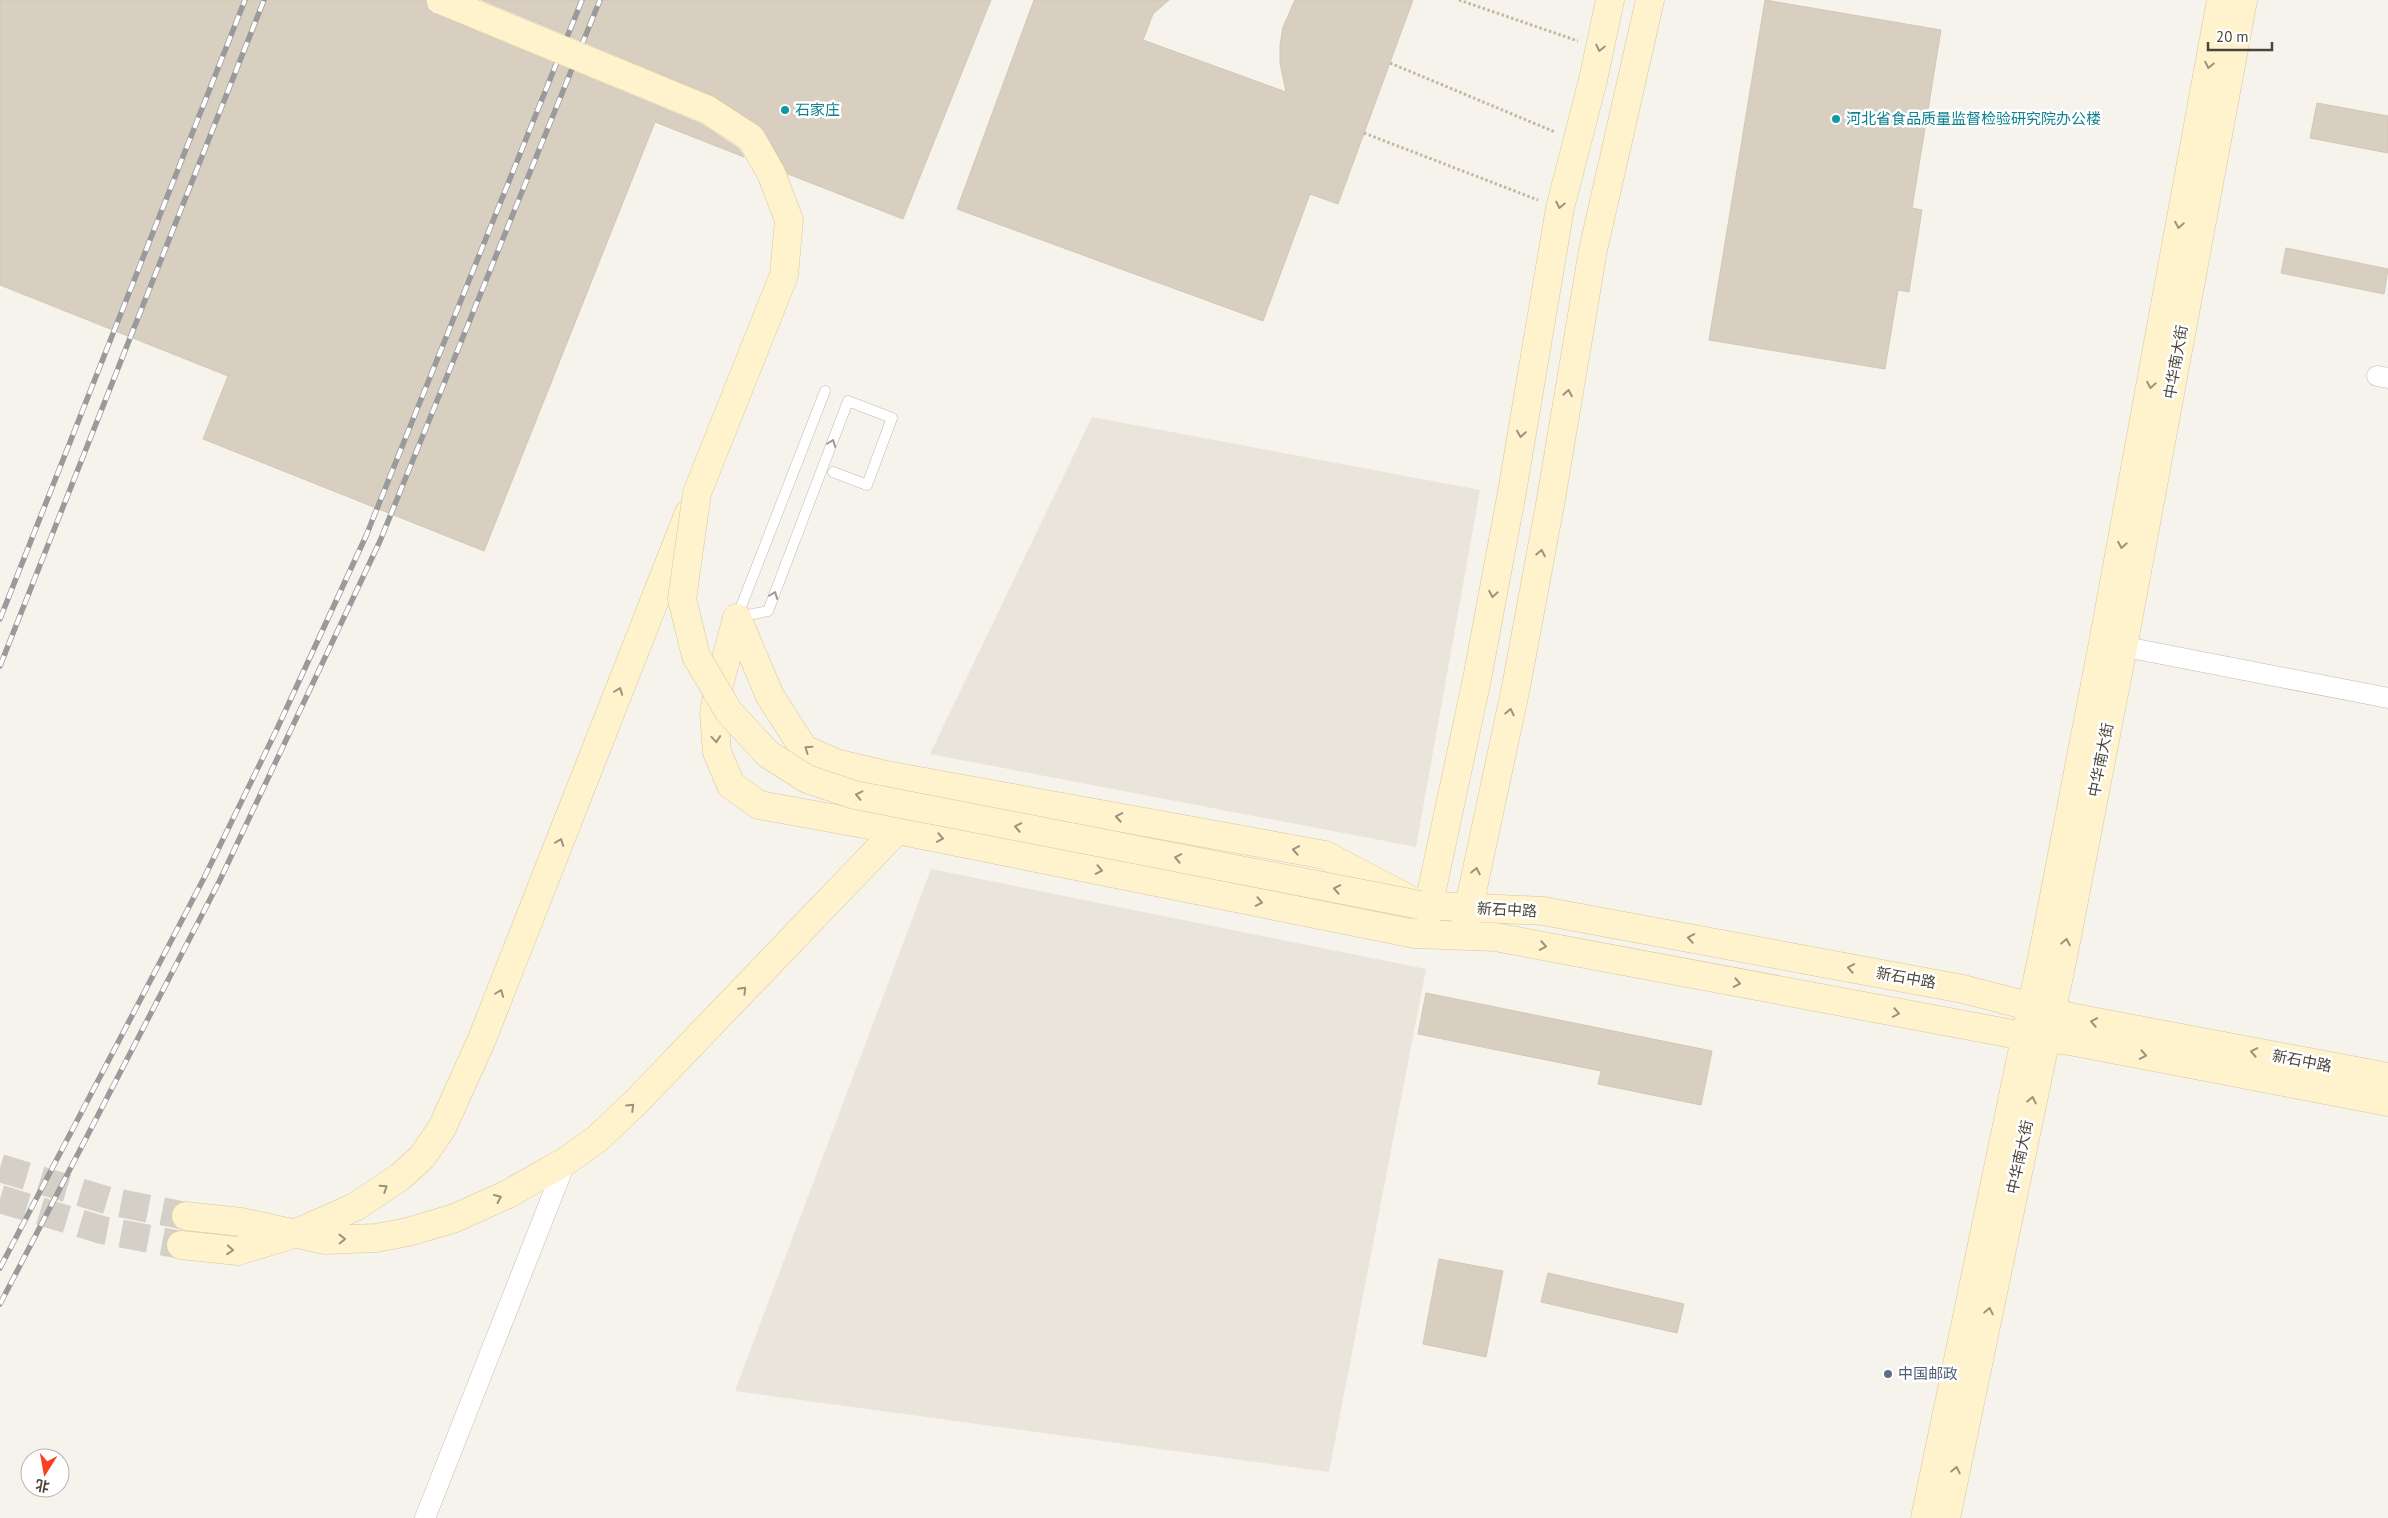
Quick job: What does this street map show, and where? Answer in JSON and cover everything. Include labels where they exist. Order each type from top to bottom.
[{"type":"main road","points":[[181,1245],[238,1251],[294,1234],[355,1207],[400,1177],[422,1157],[442,1128],[482,1039],[784,275],[789,220],[771,173],[751,138],[708,110],[441,0]]},
{"type":"main road","points":[[1422,934],[1424,905],[1477,679],[1560,208],[1610,0]]},
{"type":"main road","points":[[1463,936],[1516,687],[1551,499],[1593,250],[1650,0]]},
{"type":"main road","name":"中华南大街","points":[[2113,645],[2222,0]]},
{"type":"main road","name":"中华南大街","points":[[1925,1518],[2040,1009],[2243,0]]},
{"type":"main road","name":"新石中路","points":[[697,493],[682,599],[696,656],[729,712],[768,754],[808,779],[855,795],[1424,905],[1543,911],[1963,989],[2075,1018],[2388,1077]]},
{"type":"main road","points":[[737,618],[770,696],[804,749],[836,764],[1325,855],[1424,905]]},
{"type":"main road","name":"新石中路","points":[[737,618],[719,685],[714,714],[717,752],[731,785],[759,805],[896,830],[1422,934],[1495,937],[2034,1037],[2070,1041],[2388,1102]]},
{"type":"main road","points":[[186,1216],[241,1222],[325,1240],[376,1238],[408,1232],[455,1218],[508,1194],[566,1161],[597,1140],[636,1102],[896,830],[931,783]]},
{"type":"main road","name":"中华南大街","points":[[1946,1518],[2034,1037]]},
{"type":"street","points":[[2113,645],[2388,698]]},
{"type":"street","points":[[425,1518],[566,1161]]},
{"type":"lane","points":[[737,618],[825,391]]},
{"type":"lane","points":[[737,618],[768,611],[848,402],[892,418],[867,485],[833,472]]},
{"type":"path","points":[[1459,0],[1599,48]]},
{"type":"path","points":[[1390,62],[1576,140]]},
{"type":"path","points":[[1364,133],[1560,208]]},
{"type":"shaded area","points":[[1092,417],[1480,490],[1416,847],[930,754]]},
{"type":"shaded area","points":[[931,869],[1426,969],[1329,1472],[735,1391]]},
{"type":"building","points":[[0,0],[426,0],[428,9],[435,14],[701,124],[739,149],[744,157],[655,122],[484,551],[203,439],[228,376],[0,285]]},
{"type":"building","name":"石家庄","points":[[482,0],[991,0],[903,219],[788,174],[764,130],[714,96]]},
{"type":"building","points":[[1034,0],[1169,0],[1153,14],[1143,40],[1286,92],[1280,63],[1280,45],[1283,27],[1295,0],[1413,0],[1338,204],[1310,194],[1263,321],[957,209]]},
{"type":"building","name":"河北省食品质量监督检验研究院办公楼","points":[[1765,0],[1941,30],[1912,208],[1922,210],[1909,292],[1898,290],[1885,369],[1709,340]]},
{"type":"building","points":[[2317,103],[2388,116],[2388,153],[2310,138]]},
{"type":"building","points":[[2286,248],[2388,269],[2384,294],[2281,273]]},
{"type":"building","points":[[1426,993],[1712,1051],[1701,1105],[1598,1084],[1601,1071],[1418,1034]]},
{"type":"building","points":[[1439,1259],[1503,1271],[1486,1357],[1423,1344]]},
{"type":"building","points":[[1548,1273],[1684,1304],[1677,1333],[1541,1302]]},
{"type":"tunnel","points":[[0,1168],[109,1201],[186,1216]]},
{"type":"tunnel","points":[[0,1199],[102,1230],[181,1245]]},
{"type":"railway","points":[[0,619],[245,0]]},
{"type":"railway","points":[[0,666],[264,0]]},
{"type":"railway","points":[[0,1268],[204,878],[276,731],[366,536],[582,0]]},
{"type":"railway","points":[[0,1304],[219,882],[380,541],[600,0]]},
{"type":"place","name":"石家庄","points":[[785,110]]},
{"type":"place","name":"河北省食品质量监督检验研究院办公楼","points":[[1836,119]]},
{"type":"place","name":"中国邮政","points":[[1888,1374]]}]
